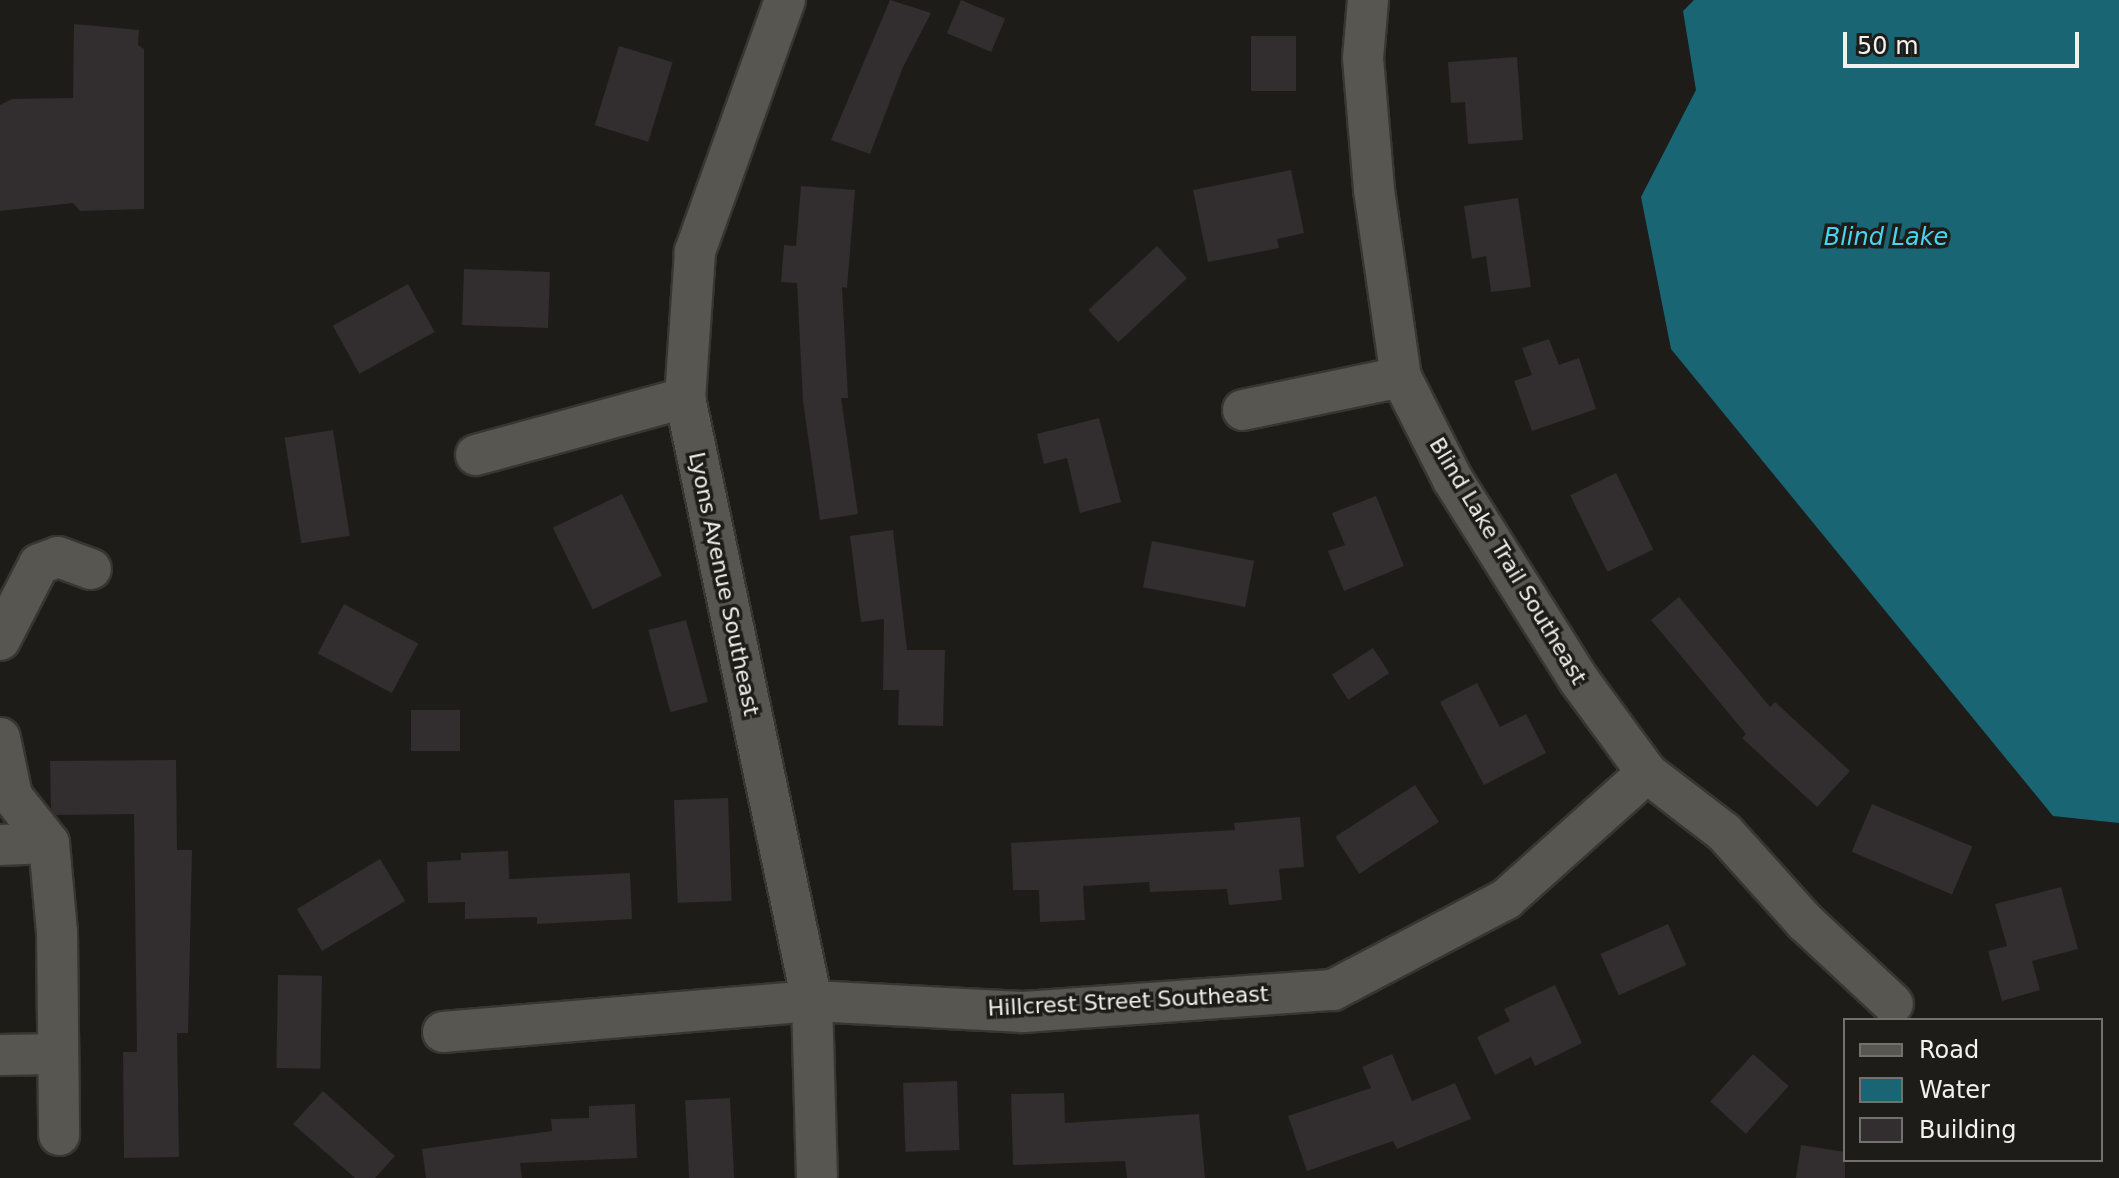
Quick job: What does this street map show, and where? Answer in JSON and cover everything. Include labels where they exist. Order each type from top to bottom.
[{"type":"street","name":"Lyons Avenue Southeast","points":[[785,0],[695,252],[685,398],[812,1001],[817,1178]]},
{"type":"street","name":"Blind Lake Trail Southeast","points":[[1368,0],[1363,58],[1374,190],[1401,377],[1453,480],[1579,680],[1647,773],[1724,832],[1805,922],[1893,1004]]},
{"type":"street","points":[[1243,410],[1401,377]]},
{"type":"street","points":[[476,455],[685,398]]},
{"type":"street","points":[[0,640],[39,564],[58,557],[91,569]]},
{"type":"street","points":[[0,738],[12,796],[49,843],[57,932],[59,1135]]},
{"type":"street","name":"Hillcrest Street Southeast","points":[[443,1032],[812,1001],[1023,1012],[1333,990],[1506,899],[1647,773]]},
{"type":"street","points":[[0,845],[49,843]]},
{"type":"street","points":[[0,1055],[58,1054]]},
{"type":"water","name":"Blind Lake","points":[[1694,0],[2119,0],[2119,823],[2053,816],[1671,349],[1641,197],[1696,90],[1683,11]]},
{"type":"building","points":[[890,0],[931,13],[903,67],[870,154],[831,140]]},
{"type":"building","points":[[961,0],[1005,19],[991,52],[947,33]]},
{"type":"building","points":[[74,24],[139,30],[138,45],[144,49],[144,209],[80,211],[73,203],[0,211],[0,105],[12,99],[73,98]]},
{"type":"building","points":[[1251,36],[1296,36],[1296,91],[1251,91]]},
{"type":"building","points":[[619,46],[673,62],[648,142],[595,125]]},
{"type":"building","points":[[1517,57],[1523,140],[1468,144],[1465,102],[1451,103],[1448,62]]},
{"type":"building","points":[[1291,170],[1304,233],[1277,239],[1279,248],[1208,262],[1193,190]]},
{"type":"building","points":[[801,186],[855,190],[847,288],[842,287],[848,398],[841,398],[858,514],[820,520],[803,401],[797,283],[781,282],[784,245],[796,246]]},
{"type":"building","points":[[1518,198],[1531,287],[1491,292],[1486,256],[1472,259],[1464,206]]},
{"type":"building","points":[[1157,246],[1187,278],[1118,342],[1088,310]]},
{"type":"building","points":[[464,269],[550,272],[548,328],[462,325]]},
{"type":"building","points":[[408,284],[435,332],[359,374],[333,326]]},
{"type":"building","points":[[1549,339],[1559,365],[1579,358],[1596,409],[1532,431],[1514,381],[1532,375],[1522,348]]},
{"type":"building","points":[[1099,418],[1121,502],[1080,513],[1067,458],[1044,464],[1037,434]]},
{"type":"building","points":[[333,430],[350,536],[301,543],[285,438]]},
{"type":"building","points":[[1616,473],[1653,549],[1607,572],[1570,495]]},
{"type":"building","points":[[622,494],[662,576],[593,610],[553,528]]},
{"type":"building","points":[[1376,496],[1404,566],[1344,591],[1328,551],[1345,545],[1332,513]]},
{"type":"building","points":[[893,530],[907,650],[945,650],[943,726],[898,725],[899,690],[883,690],[884,619],[861,622],[850,536]]},
{"type":"building","points":[[1152,541],[1254,561],[1245,607],[1143,587]]},
{"type":"building","points":[[1679,597],[1770,707],[1775,702],[1850,771],[1817,807],[1742,738],[1746,734],[1651,620]]},
{"type":"building","points":[[344,604],[418,643],[392,693],[318,653]]},
{"type":"building","points":[[686,620],[708,702],[670,712],[648,630]]},
{"type":"building","points":[[1373,648],[1389,673],[1348,700],[1332,675]]},
{"type":"building","points":[[1477,683],[1500,727],[1526,714],[1546,753],[1484,785],[1440,702]]},
{"type":"building","points":[[411,710],[460,710],[460,751],[411,751]]},
{"type":"building","points":[[176,760],[177,850],[192,850],[188,1033],[177,1033],[179,1157],[124,1158],[123,1052],[137,1052],[134,814],[56,815],[51,808],[50,761]]},
{"type":"building","points":[[1415,785],[1439,822],[1359,874],[1335,837]]},
{"type":"building","points":[[728,798],[732,901],[678,903],[674,800]]},
{"type":"building","points":[[1872,804],[1972,847],[1952,894],[1852,852]]},
{"type":"building","points":[[1300,817],[1304,867],[1279,869],[1282,900],[1229,905],[1227,889],[1150,892],[1149,882],[1083,886],[1085,920],[1040,922],[1039,890],[1013,890],[1011,843],[1235,830],[1234,823]]},
{"type":"building","points":[[508,851],[509,879],[630,873],[632,919],[537,924],[537,917],[465,919],[465,902],[428,903],[427,862],[461,860],[461,853]]},
{"type":"building","points":[[380,859],[405,901],[322,951],[297,909]]},
{"type":"building","points":[[2061,887],[2078,949],[2032,961],[2040,990],[2002,1001],[1988,951],[2007,946],[1995,904]]},
{"type":"building","points":[[1668,924],[1686,965],[1619,995],[1600,954]]},
{"type":"building","points":[[278,975],[322,976],[320,1069],[276,1068]]},
{"type":"building","points":[[1555,985],[1582,1043],[1535,1066],[1531,1057],[1495,1075],[1477,1037],[1510,1021],[1504,1009]]},
{"type":"building","points":[[1392,1054],[1412,1101],[1455,1083],[1471,1119],[1397,1149],[1393,1141],[1307,1171],[1288,1116],[1371,1088],[1362,1067]]},
{"type":"building","points":[[1753,1054],[1789,1086],[1746,1134],[1710,1102]]},
{"type":"building","points":[[957,1081],[959,1150],[905,1152],[903,1083]]},
{"type":"building","points":[[323,1091],[395,1156],[375,1178],[355,1178],[293,1124]]},
{"type":"building","points":[[1064,1093],[1065,1123],[1199,1114],[1205,1178],[1127,1178],[1125,1161],[1013,1165],[1011,1094]]},
{"type":"building","points":[[730,1098],[734,1178],[689,1178],[685,1100]]},
{"type":"building","points":[[635,1104],[637,1158],[520,1163],[522,1178],[426,1178],[422,1149],[552,1131],[551,1119],[589,1118],[589,1106]]},
{"type":"building","points":[[1801,1145],[1843,1152],[1845,1178],[1796,1178]]}]
